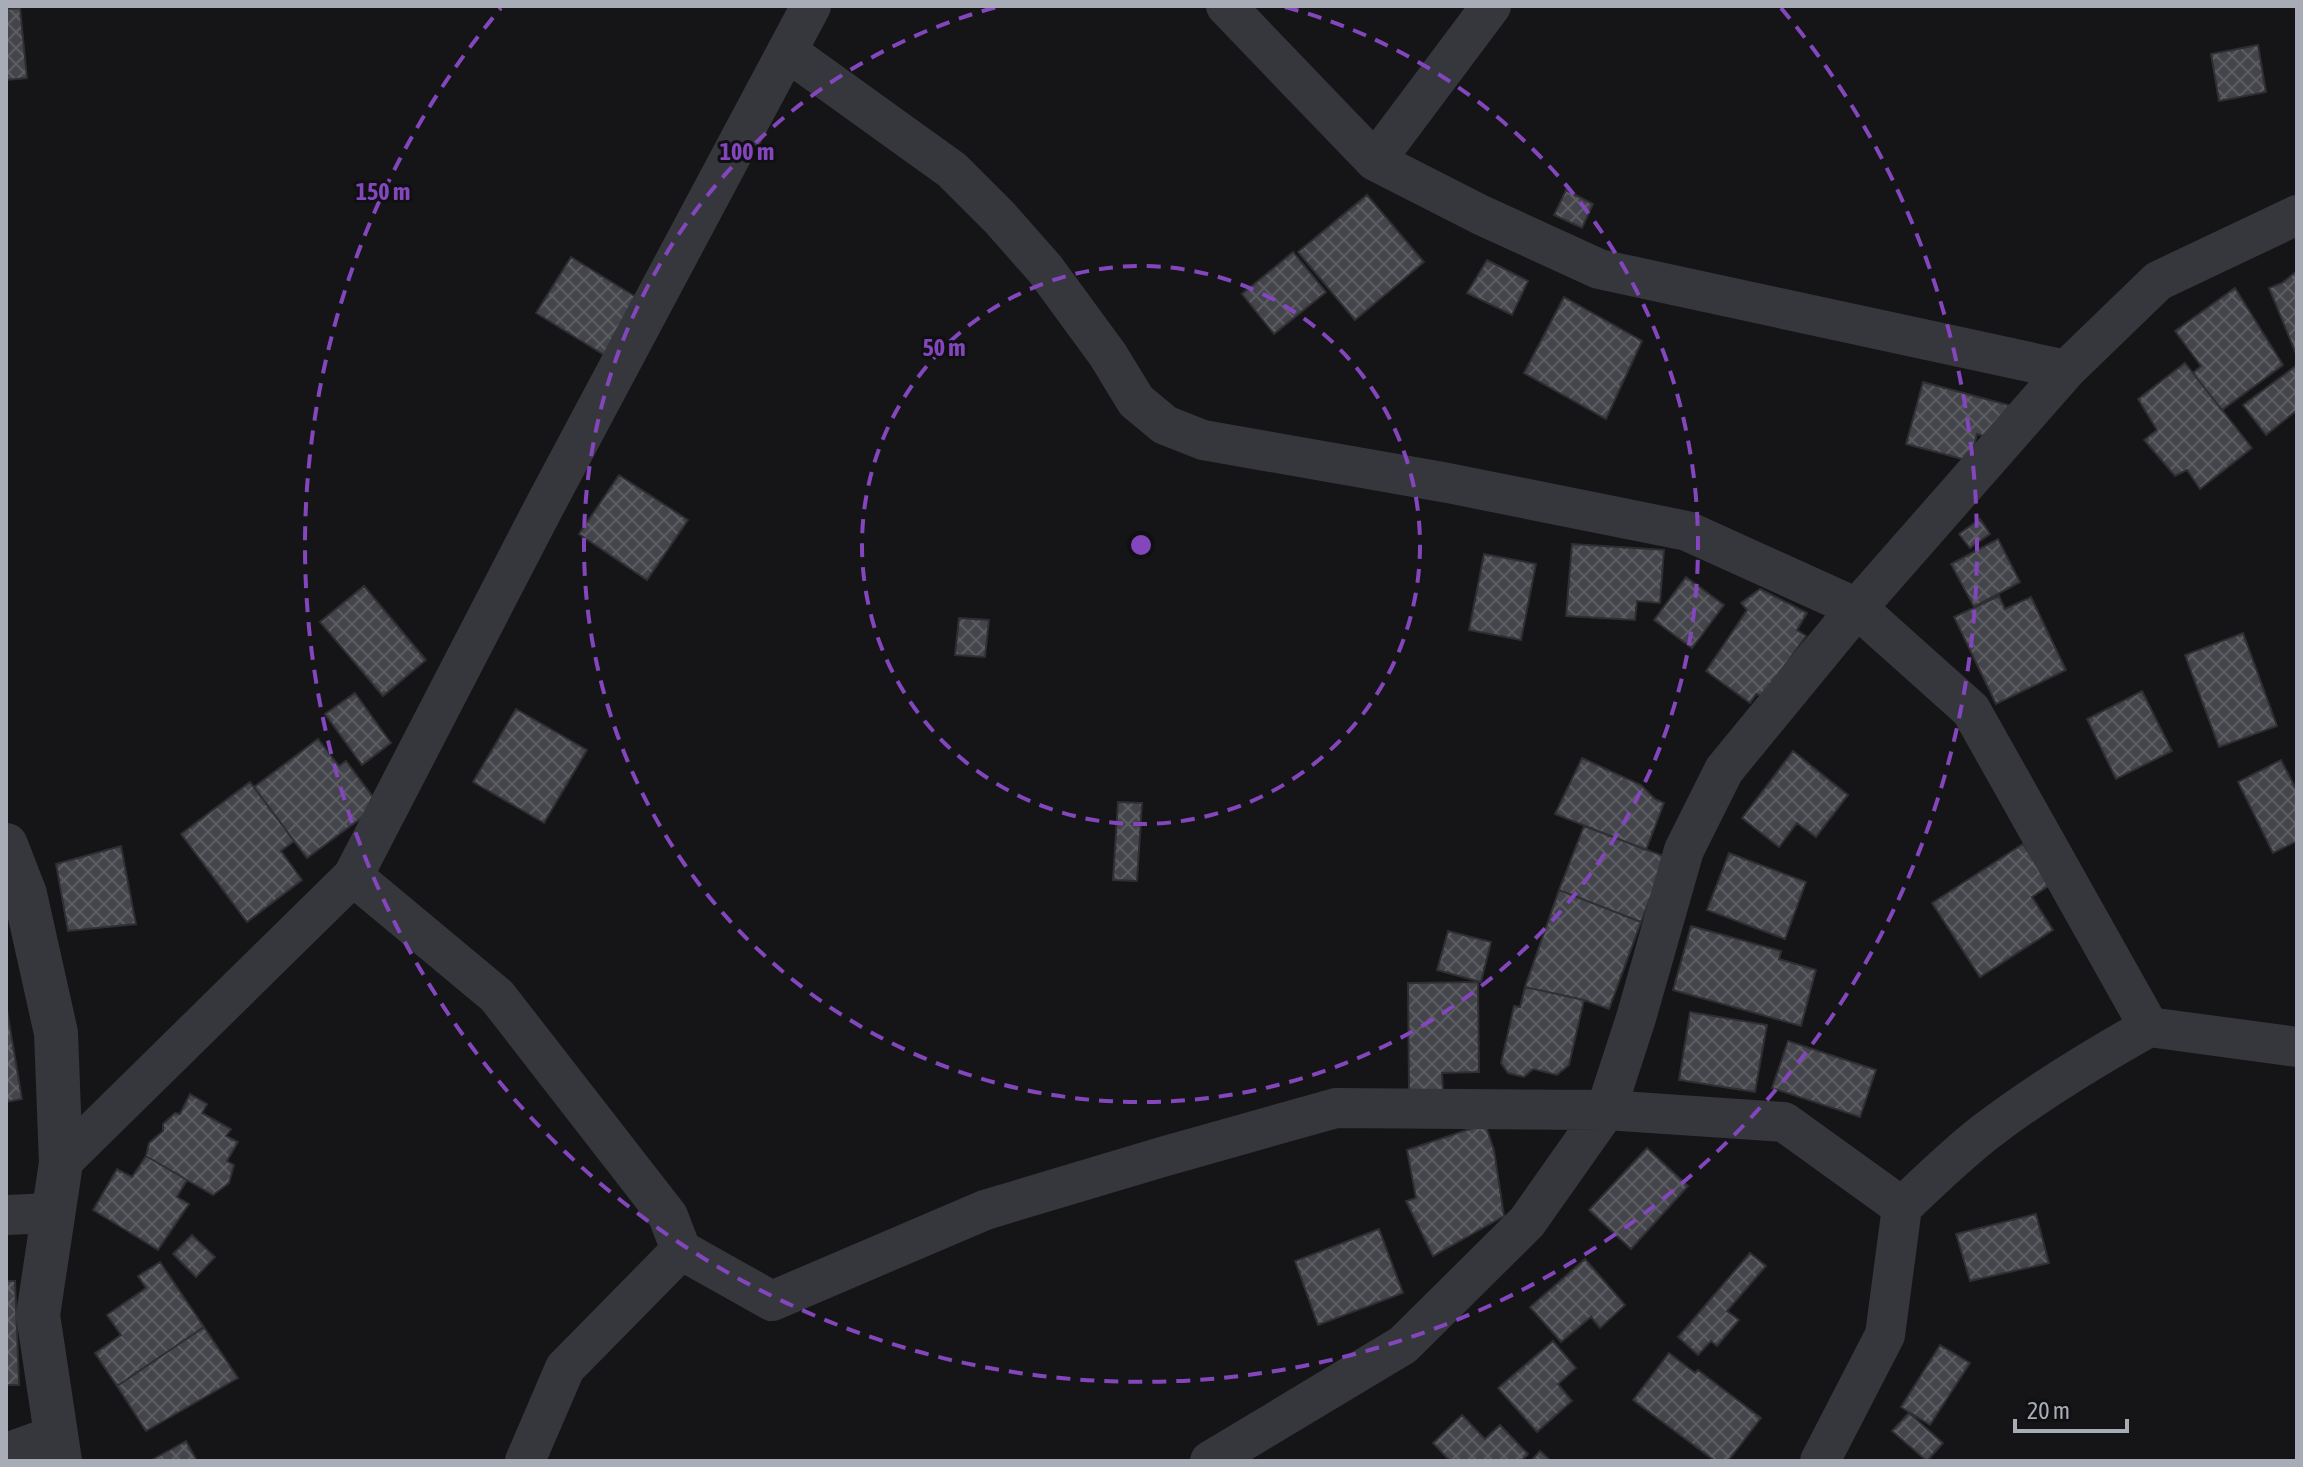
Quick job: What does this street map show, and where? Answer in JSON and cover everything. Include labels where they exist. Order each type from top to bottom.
[{"type":"street","points":[[61,1163],[353,876],[536,523],[811,6]]},
{"type":"street","points":[[1226,6],[1375,161],[1481,215],[1599,269],[2066,370]]},
{"type":"street","points":[[1375,161],[1491,6]]},
{"type":"street","points":[[788,52],[952,170],[1045,269],[1108,355],[1136,401],[1165,425],[1203,440],[1448,483],[1687,531],[1857,608],[1971,710],[2149,1027]]},
{"type":"street","points":[[1210,1461],[1403,1345],[1527,1222],[1606,1110],[1684,850],[1724,770],[1857,608],[2066,370],[2158,281],[2297,215]]},
{"type":"street","points":[[6,845],[25,894],[56,1033],[61,1163],[38,1315],[58,1448],[6,1453]]},
{"type":"street","points":[[353,876],[497,996],[668,1216],[681,1250],[772,1301],[985,1210],[1336,1108],[1606,1110],[1784,1122],[1902,1207]]},
{"type":"street","points":[[1820,1461],[1885,1335],[1902,1207],[1985,1133],[2089,1061],[2149,1027],[2297,1047]]},
{"type":"street","points":[[6,1215],[53,1213]]},
{"type":"street","points":[[525,1461],[565,1368],[681,1250]]},
{"type":"building","points":[[20,8],[27,78],[6,80],[6,9]]},
{"type":"building","points":[[2258,45],[2266,92],[2219,101],[2211,54]]},
{"type":"building","points":[[1566,190],[1593,204],[1582,228],[1554,215]]},
{"type":"building","points":[[1367,195],[1424,262],[1355,320],[1298,252]]},
{"type":"building","points":[[1293,252],[1326,292],[1274,334],[1242,294]]},
{"type":"building","points":[[571,257],[644,302],[609,358],[536,313]]},
{"type":"building","points":[[1487,260],[1528,281],[1512,315],[1467,293]]},
{"type":"building","points":[[2297,271],[2297,356],[2269,288],[2282,283]]},
{"type":"building","points":[[2235,288],[2283,365],[2222,410],[2193,373],[2201,366],[2175,331]]},
{"type":"building","points":[[1564,297],[1642,341],[1606,419],[1524,373]]},
{"type":"building","points":[[2185,363],[2252,448],[2200,489],[2187,470],[2175,476],[2144,440],[2157,430],[2138,399]]},
{"type":"building","points":[[2297,365],[2297,410],[2266,435],[2243,405]]},
{"type":"building","points":[[1923,382],[2008,405],[1998,440],[1977,434],[1970,461],[1906,444]]},
{"type":"building","points":[[619,475],[688,520],[647,580],[579,534]]},
{"type":"building","points":[[1980,519],[1990,534],[1970,548],[1959,534]]},
{"type":"building","points":[[1998,539],[2020,582],[1974,607],[1951,564]]},
{"type":"building","points":[[1572,544],[1664,550],[1660,603],[1637,601],[1635,620],[1566,616]]},
{"type":"building","points":[[1484,554],[1536,564],[1521,640],[1469,630]]},
{"type":"building","points":[[1686,577],[1724,605],[1692,648],[1654,620]]},
{"type":"building","points":[[364,586],[426,660],[383,696],[320,622]]},
{"type":"building","points":[[1760,589],[1807,613],[1797,630],[1806,636],[1763,696],[1756,694],[1750,703],[1706,671],[1747,610],[1741,603]]},
{"type":"building","points":[[1999,596],[2005,609],[2031,597],[2066,670],[1996,704],[1954,617]]},
{"type":"building","points":[[959,618],[989,620],[985,657],[955,655]]},
{"type":"building","points":[[2243,633],[2277,726],[2219,747],[2185,655]]},
{"type":"building","points":[[2142,691],[2172,751],[2116,779],[2087,719]]},
{"type":"building","points":[[355,693],[391,743],[362,765],[325,714]]},
{"type":"building","points":[[516,709],[587,750],[544,823],[473,782]]},
{"type":"building","points":[[318,739],[339,766],[346,761],[379,805],[307,858],[254,787]]},
{"type":"building","points":[[1793,751],[1848,795],[1816,837],[1797,823],[1779,847],[1742,818]]},
{"type":"building","points":[[1582,758],[1641,785],[1664,803],[1646,850],[1555,814]]},
{"type":"building","points":[[2281,760],[2297,791],[2297,841],[2273,853],[2238,782]]},
{"type":"building","points":[[250,782],[294,841],[281,851],[302,880],[247,922],[181,834]]},
{"type":"building","points":[[1118,802],[1142,803],[1137,881],[1113,880]]},
{"type":"building","points":[[1584,826],[1666,857],[1641,922],[1559,890]]},
{"type":"building","points":[[2023,844],[2050,885],[2032,897],[2053,930],[1980,977],[1932,903]]},
{"type":"building","points":[[121,846],[136,924],[68,931],[56,864]]},
{"type":"building","points":[[1729,853],[1806,882],[1785,939],[1707,910]]},
{"type":"building","points":[[1559,890],[1641,922],[1609,1009],[1525,987]]},
{"type":"building","points":[[1691,926],[1781,951],[1779,959],[1816,970],[1801,1026],[1673,990]]},
{"type":"building","points":[[1448,931],[1491,942],[1481,982],[1437,970]]},
{"type":"building","points":[[1478,982],[1479,1072],[1442,1073],[1443,1091],[1409,1092],[1408,983]]},
{"type":"building","points":[[1525,987],[1584,1000],[1569,1065],[1557,1075],[1533,1069],[1524,1077],[1508,1073],[1501,1063],[1514,1006],[1520,1007]]},
{"type":"building","points":[[6,1004],[22,1099],[6,1102]]},
{"type":"building","points":[[1690,1012],[1767,1025],[1755,1092],[1679,1080]]},
{"type":"building","points":[[1788,1041],[1876,1070],[1860,1117],[1772,1088]]},
{"type":"building","points":[[190,1094],[207,1104],[202,1113],[231,1129],[226,1136],[238,1142],[227,1161],[234,1165],[229,1183],[213,1195],[146,1156],[149,1143],[163,1131],[163,1124],[175,1113],[180,1114]]},
{"type":"building","points":[[1485,1124],[1494,1150],[1504,1216],[1433,1256],[1406,1201],[1416,1198],[1407,1150]]},
{"type":"building","points":[[1647,1148],[1688,1186],[1631,1249],[1589,1210]]},
{"type":"building","points":[[146,1156],[187,1180],[177,1197],[189,1204],[158,1250],[93,1210],[117,1169],[132,1177]]},
{"type":"building","points":[[2036,1214],[2049,1263],[1970,1281],[1956,1234]]},
{"type":"building","points":[[1379,1229],[1403,1293],[1318,1325],[1295,1261]]},
{"type":"building","points":[[192,1235],[215,1257],[196,1277],[173,1254]]},
{"type":"building","points":[[1750,1253],[1766,1266],[1727,1311],[1739,1320],[1717,1346],[1711,1341],[1698,1355],[1678,1337]]},
{"type":"building","points":[[1585,1259],[1625,1305],[1600,1328],[1591,1317],[1561,1342],[1530,1307]]},
{"type":"building","points":[[160,1262],[204,1327],[117,1386],[95,1353],[121,1335],[107,1315],[146,1288],[138,1276]]},
{"type":"building","points":[[6,1281],[15,1281],[19,1385],[6,1385]]},
{"type":"building","points":[[204,1327],[238,1378],[146,1431],[117,1386]]},
{"type":"building","points":[[1553,1341],[1576,1368],[1558,1384],[1572,1401],[1537,1432],[1498,1388]]},
{"type":"building","points":[[1940,1345],[1970,1363],[1930,1425],[1901,1407]]},
{"type":"building","points":[[1669,1353],[1695,1373],[1698,1370],[1761,1418],[1728,1461],[1715,1461],[1633,1400]]},
{"type":"building","points":[[1909,1413],[1943,1443],[1927,1461],[1892,1431]]},
{"type":"building","points":[[1462,1415],[1485,1439],[1500,1425],[1528,1454],[1521,1461],[1450,1461],[1433,1443]]},
{"type":"building","points":[[186,1441],[197,1461],[150,1461]]},
{"type":"building","points":[[1540,1451],[1551,1461],[1531,1461]]}]
